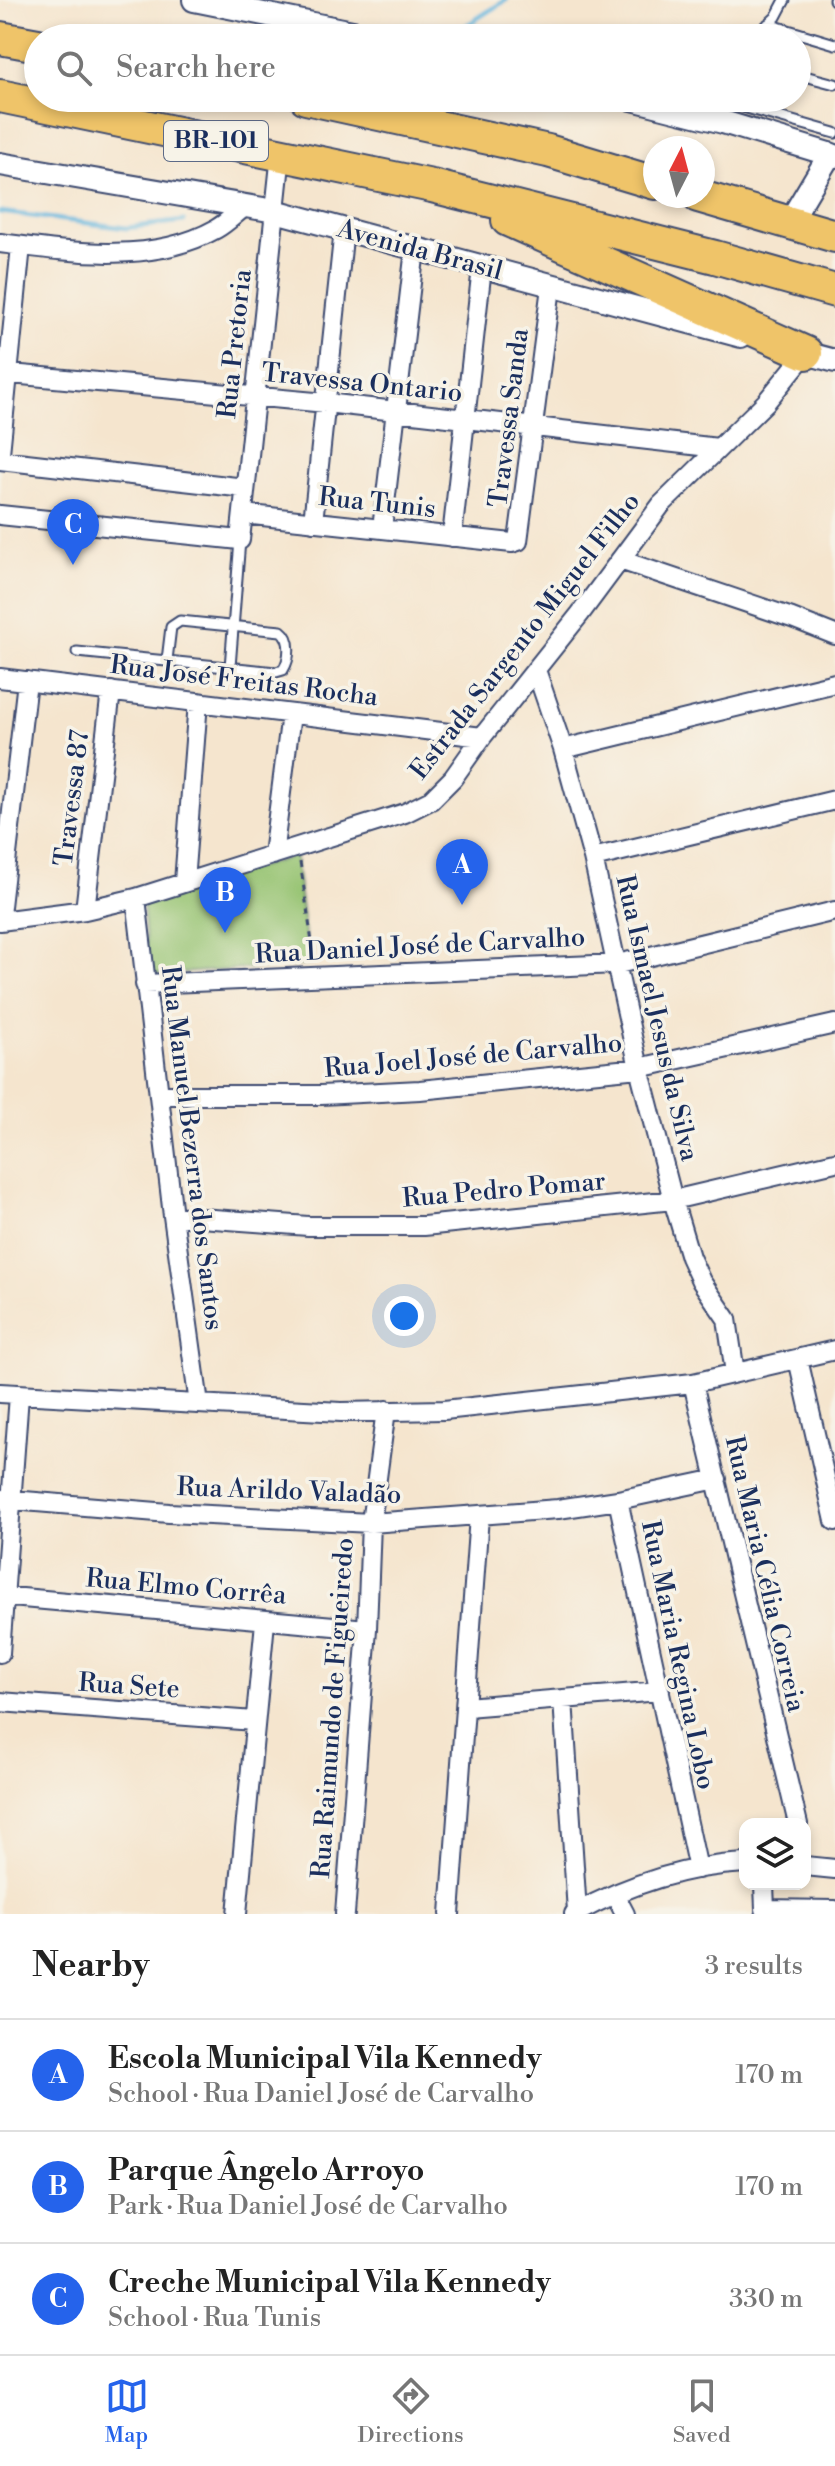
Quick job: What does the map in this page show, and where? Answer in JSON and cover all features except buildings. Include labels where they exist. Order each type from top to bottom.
[{"type":"highway","points":[[0,38],[24,42]]},
{"type":"highway","name":"BR-101","points":[[0,96],[24,101]]},
{"type":"highway","name":"BR-101","points":[[78,112],[432,186],[715,257],[835,291]]},
{"type":"highway","points":[[370,112],[548,151],[643,179]]},
{"type":"highway","points":[[432,186],[820,357]]},
{"type":"highway","points":[[715,201],[835,236]]},
{"type":"street","points":[[194,0],[313,24]]},
{"type":"street","points":[[738,112],[834,147],[789,223]]},
{"type":"street","name":"Rua Pretoria","points":[[240,540],[281,154]]},
{"type":"street","name":"Avenida Brasil","points":[[0,164],[275,211],[820,357]]},
{"type":"street","points":[[0,243],[86,252],[158,248],[189,241],[218,228],[246,206]]},
{"type":"street","points":[[313,522],[344,229]]},
{"type":"street","points":[[0,453],[4,373],[21,246]]},
{"type":"street","points":[[382,529],[415,249]]},
{"type":"street","points":[[452,537],[482,267]]},
{"type":"street","name":"Travessa Sanda","points":[[506,543],[518,541],[521,533],[551,287]]},
{"type":"street","name":"Estrada Sargento Miguel Filho","points":[[0,918],[85,910],[136,898],[405,813],[431,800],[453,778],[661,505],[766,402],[820,357]]},
{"type":"street","name":"Travessa Ontario","points":[[4,373],[326,403],[718,448]]},
{"type":"street","points":[[0,460],[245,488]]},
{"type":"street","name":"Rua Tunis","points":[[243,514],[506,543]]},
{"type":"street","points":[[0,515],[240,540]]},
{"type":"street","points":[[620,560],[835,635]]},
{"type":"street","name":"Rua Ismael Jesus da Silva","points":[[536,670],[563,749],[593,858],[639,1068],[673,1200],[690,1257],[701,1281],[727,1319],[735,1373]]},
{"type":"street","name":"Rua José Freitas Rocha","points":[[0,678],[482,737]]},
{"type":"street","points":[[0,918],[27,681]]},
{"type":"street","points":[[563,749],[835,683]]},
{"type":"street","name":"Travessa 87","points":[[85,910],[111,691]]},
{"type":"street","points":[[184,882],[198,702]]},
{"type":"street","points":[[273,855],[291,714]]},
{"type":"street","points":[[593,858],[835,800]]},
{"type":"street","name":"Rua Manuel Bezerra dos Santos","points":[[136,898],[173,1216],[199,1404]]},
{"type":"street","name":"Rua Daniel José de Carvalho","points":[[145,984],[618,964],[835,911]]},
{"type":"street","name":"Rua Joel José de Carvalho","points":[[159,1095],[321,1095],[420,1090],[639,1068],[835,1024]]},
{"type":"street","name":"Rua Pedro Pomar","points":[[173,1216],[308,1226],[397,1227],[673,1200],[835,1162]]},
{"type":"street","points":[[0,1653],[9,1394],[341,1412],[444,1410],[693,1383],[835,1350]]},
{"type":"street","points":[[798,1359],[835,1521]]},
{"type":"street","name":"Rua Maria Célia Correia","points":[[693,1383],[797,1818]]},
{"type":"street","name":"Rua Raimundo de Figueiredo","points":[[345,1914],[367,1629],[371,1523],[386,1410]]},
{"type":"street","name":"Rua Arildo Valadão","points":[[5,1499],[169,1513],[371,1523],[479,1516],[618,1500],[717,1479]]},
{"type":"street","name":"Rua Maria Regina Lobo","points":[[618,1500],[698,1869]]},
{"type":"street","points":[[450,1914],[479,1516]]},
{"type":"street","name":"Rua Elmo Corrêa","points":[[3,1596],[367,1629]]},
{"type":"street","points":[[237,1914],[265,1622]]},
{"type":"street","points":[[466,1707],[660,1691]]},
{"type":"street","points":[[563,1699],[576,1913],[644,1881],[739,1864]]},
{"type":"street","name":"Rua Sete","points":[[0,1702],[254,1721]]},
{"type":"street","points":[[811,1863],[835,1869]]},
{"type":"street","points":[[764,1890],[765,1909],[835,1910]]},
{"type":"street","points":[[615,1895],[625,1914]]},
{"type":"lane","points":[[768,24],[785,0]]},
{"type":"lane","points":[[811,37],[835,44]]},
{"type":"lane","points":[[811,78],[835,84]]},
{"type":"lane","points":[[230,667],[240,540]]},
{"type":"lane","points":[[77,652],[276,672],[283,670],[288,659],[289,641],[285,633],[234,625],[176,622],[171,627],[167,660]]},
{"type":"path","points":[[298,847],[317,977]]},
{"type":"green space","points":[[295,856],[309,965],[148,975],[143,901]]},
{"type":"waterway","points":[[468,24],[506,0]]},
{"type":"waterway","points":[[0,212],[126,228],[184,221]]},
{"type":"place","name":"Creche Municipal Vila Kennedy","points":[[73,565]]},
{"type":"place","name":"Escola Municipal Vila Kennedy","points":[[462,905]]},
{"type":"place","name":"Parque Ângelo Arroyo","points":[[225,933]]}]
